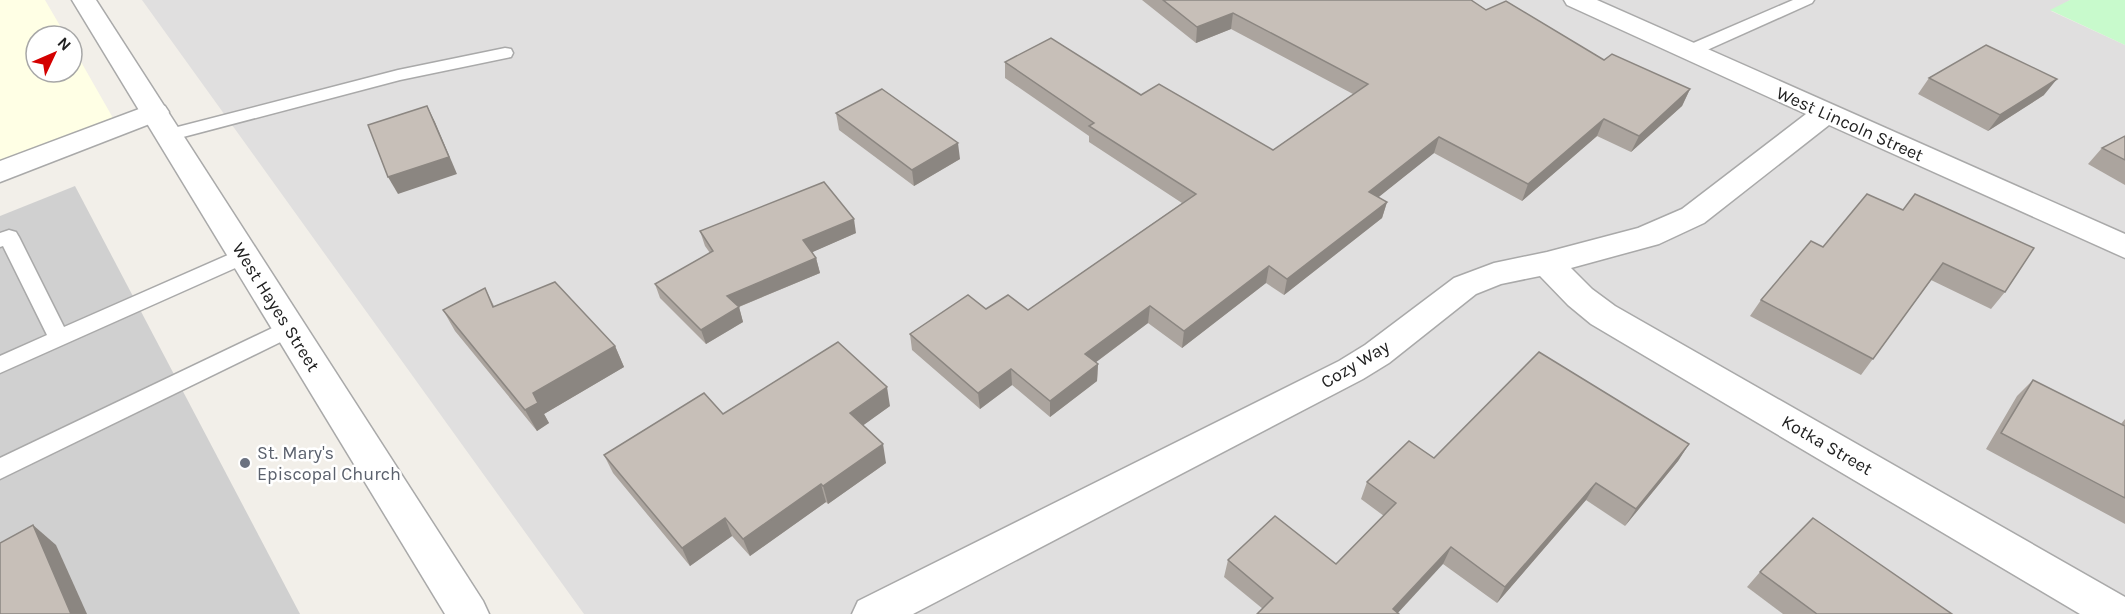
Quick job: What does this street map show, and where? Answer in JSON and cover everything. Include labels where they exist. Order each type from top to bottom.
[{"type":"street","name":"West Hayes Street","points":[[84,0],[468,614]]},
{"type":"street","name":"West Lincoln Street","points":[[1576,0],[2125,247]]},
{"type":"street","name":"Cozy Way","points":[[873,614],[1351,370],[1377,354],[1465,286],[1494,274],[1547,263],[1648,236],[1693,216],[1826,113]]},
{"type":"street","points":[[0,172],[162,124]]},
{"type":"street","name":"Kotka Street","points":[[1547,263],[1580,297],[1603,315],[2117,614]]},
{"type":"lane","points":[[1690,51],[1806,0]]},
{"type":"lane","points":[[162,124],[505,52]]},
{"type":"lane","points":[[0,240],[9,237],[59,338]]},
{"type":"lane","points":[[0,364],[244,256]]},
{"type":"lane","points":[[0,469],[289,328]]},
{"type":"shaded area","points":[[0,0],[45,0],[59,24],[24,24],[24,84],[84,84],[84,67],[113,118],[0,161]]},
{"type":"shaded area","points":[[142,0],[2070,0],[2051,11],[2125,45],[2125,614],[584,614]]},
{"type":"shaded area","points":[[75,186],[300,614],[0,614],[0,216]]},
{"type":"green space","points":[[2070,0],[2125,0],[2125,45],[2050,10]]},
{"type":"building","points":[[1163,0],[1471,0],[1486,10],[1506,1],[1604,60],[1612,54],[1690,89],[1639,136],[1604,119],[1528,184],[1439,137],[1369,192],[1387,202],[1287,279],[1269,266],[1184,331],[1150,306],[1085,354],[1098,364],[1050,401],[1011,369],[978,393],[910,334],[968,295],[986,309],[1008,295],[1028,310],[1196,194],[1089,126],[1094,123],[1005,62],[1051,38],[1141,95],[1159,84],[1273,150],[1368,84],[1233,13],[1197,27]]},
{"type":"building","points":[[1986,45],[2057,79],[2000,115],[1929,78]]},
{"type":"building","points":[[882,89],[958,143],[912,170],[836,113]]},
{"type":"building","points":[[427,106],[449,157],[388,177],[368,125]]},
{"type":"building","points":[[2125,136],[2125,160],[2102,148]]},
{"type":"building","points":[[824,182],[854,219],[803,240],[816,258],[727,296],[739,307],[701,330],[655,284],[713,251],[700,231]]},
{"type":"building","points":[[1867,194],[1903,210],[1915,194],[2034,248],[2005,292],[1943,263],[1873,359],[1761,300],[1811,241],[1823,247]]},
{"type":"building","points":[[555,282],[615,346],[533,393],[538,403],[525,410],[443,310],[485,288],[493,307]]},
{"type":"building","points":[[838,342],[887,387],[850,413],[883,444],[743,539],[725,518],[682,548],[604,455],[704,393],[723,414]]},
{"type":"building","points":[[1539,352],[1689,444],[1636,509],[1596,483],[1505,587],[1451,547],[1393,609],[1399,614],[1257,614],[1273,598],[1228,560],[1275,516],[1336,564],[1396,503],[1367,482],[1409,441],[1434,458]]},
{"type":"building","points":[[2033,380],[2125,426],[2125,498],[2001,433]]},
{"type":"building","points":[[1813,518],[1952,614],[1817,614],[1760,572]]},
{"type":"building","points":[[33,525],[71,614],[0,614],[0,543]]},
{"type":"place","name":"St. Mary's Episcopal Church","points":[[245,463]]}]
